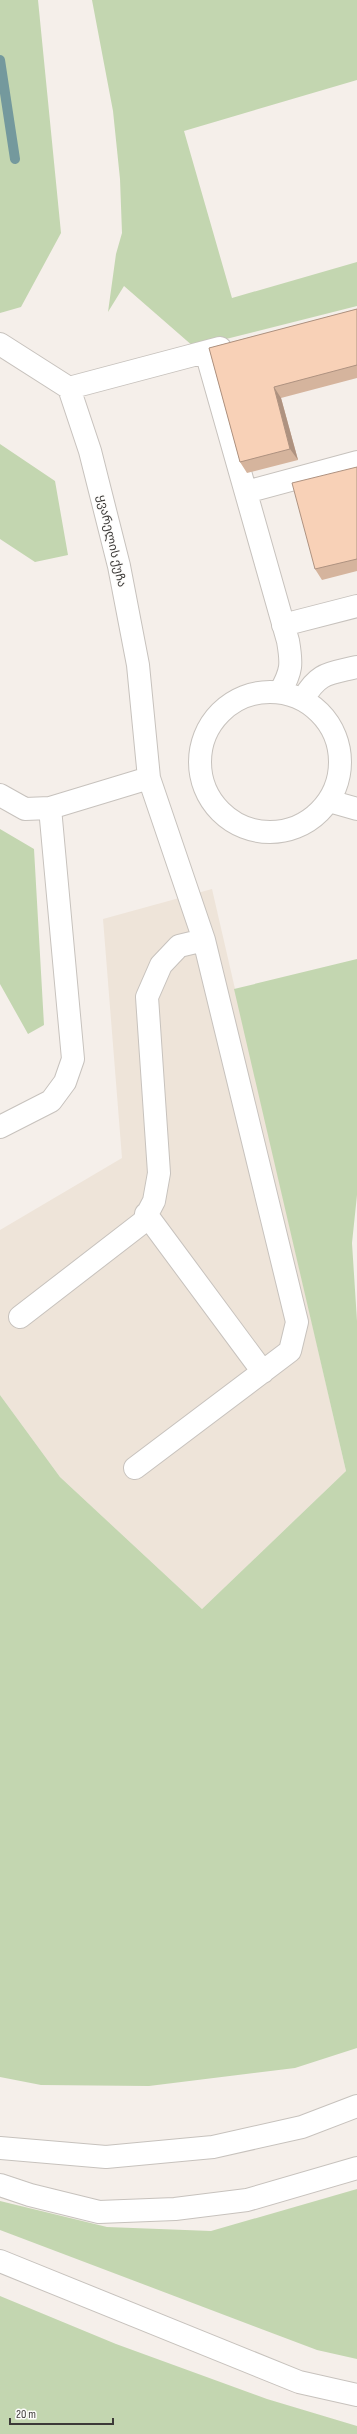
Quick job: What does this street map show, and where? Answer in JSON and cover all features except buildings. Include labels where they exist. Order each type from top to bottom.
[{"type":"street","points":[[0,344],[69,388],[236,344]]},
{"type":"street","points":[[206,352],[292,661],[290,675],[280,692]]},
{"type":"street","name":"ყვარელის ქუჩა","points":[[69,388],[90,451],[120,566],[138,665],[149,778],[204,940],[297,1322],[290,1351],[135,1468]]},
{"type":"street","points":[[246,492],[357,462]]},
{"type":"street","points":[[283,625],[357,606]]},
{"type":"street","points":[[303,699],[313,682],[326,675],[357,667]]},
{"type":"street","points":[[280,692],[303,699],[322,714],[336,739],[341,756],[339,780],[329,801],[312,818],[291,829],[269,832],[246,828],[226,817],[211,800],[202,779],[200,756],[205,734],[218,715],[235,700],[249,695],[257,693],[280,692]]},
{"type":"street","points":[[2,796],[25,808],[50,808],[149,778]]},
{"type":"street","points":[[329,801],[357,809]]},
{"type":"street","points":[[0,1127],[51,1102],[65,1082],[73,1059],[50,808]]},
{"type":"street","points":[[20,1316],[143,1222],[154,1201],[159,1173],[147,997],[161,965],[179,946],[204,940]]},
{"type":"street","points":[[146,1214],[263,1372]]},
{"type":"street","points":[[0,2148],[106,2157],[213,2147],[302,2127],[357,2106]]},
{"type":"street","points":[[0,2185],[30,2195],[99,2212],[175,2209],[247,2200],[357,2168]]},
{"type":"street","points":[[0,2260],[299,2382],[357,2395]]},
{"type":"shaded area","points":[[212,889],[346,1471],[202,1609],[60,1477],[0,1395],[0,1230],[122,1158],[103,919]]},
{"type":"green space","points":[[0,0],[38,0],[61,233],[21,307],[0,313]]},
{"type":"green space","points":[[92,0],[357,0],[357,80],[184,131],[232,298],[357,262],[357,306],[194,347],[124,286],[108,312],[116,254],[122,233],[120,179],[113,111]]},
{"type":"green space","points":[[0,444],[55,481],[68,555],[35,562],[0,539]]},
{"type":"green space","points":[[0,829],[34,849],[44,1025],[28,1034],[0,984]]},
{"type":"green space","points":[[357,959],[357,1195],[352,1243],[357,1321],[357,2048],[295,2068],[149,2086],[41,2085],[0,2077],[0,1395],[60,1477],[202,1609],[346,1471],[234,989]]},
{"type":"green space","points":[[357,2189],[357,2359],[317,2350],[0,2230],[0,2201],[107,2227],[211,2231]]},
{"type":"green space","points":[[0,2296],[116,2344],[267,2399],[357,2426],[357,2434],[0,2434]]},
{"type":"waterway","points":[[0,60],[15,159]]}]
